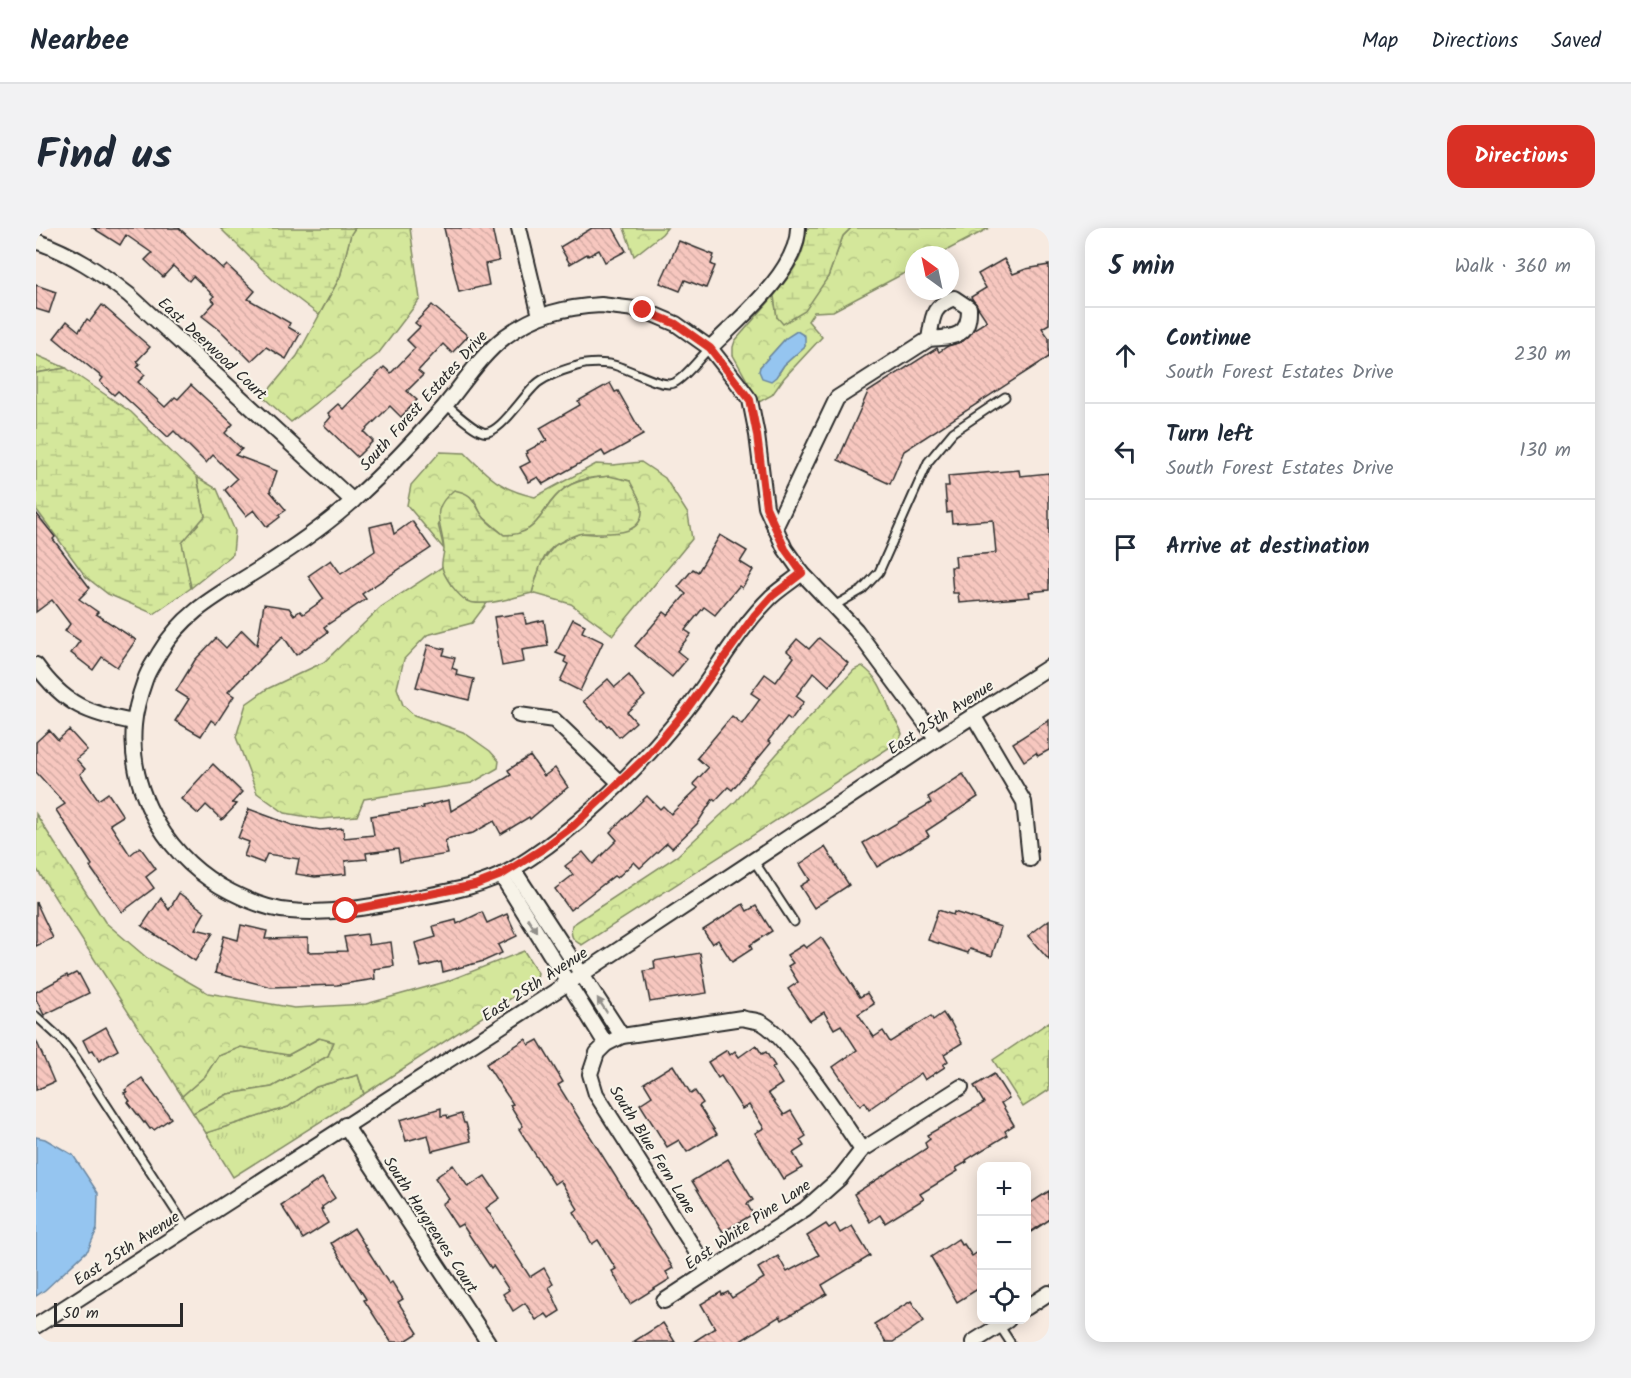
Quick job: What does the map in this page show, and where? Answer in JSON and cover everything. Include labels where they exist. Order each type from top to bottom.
[{"type":"street","points":[[519,228],[540,316]]},
{"type":"street","points":[[710,348],[770,289],[789,257],[798,235],[798,228]]},
{"type":"street","name":"East Deerwood Court","points":[[36,241],[66,252],[100,273],[129,295],[353,501]]},
{"type":"street","name":"South Forest Estates Drive","points":[[601,305],[643,310],[676,324],[710,348],[750,400],[766,507],[785,549],[802,573],[772,596],[754,616],[687,709],[648,755],[573,826],[507,872],[475,885],[346,911],[288,911],[249,901],[212,882],[184,859],[158,826],[141,788],[133,749],[134,722],[146,675],[166,642],[189,614],[281,555],[353,501],[446,405],[485,354],[507,336],[540,316],[571,307],[601,305]]},
{"type":"street","points":[[776,528],[837,398],[928,339]]},
{"type":"street","points":[[802,573],[856,630],[937,739]]},
{"type":"street","points":[[36,665],[58,691],[82,709],[102,717],[134,722]]},
{"type":"street","name":"East 25th Avenue","points":[[36,1326],[188,1230],[345,1125],[569,983],[1049,667]]},
{"type":"street","points":[[519,715],[554,720],[620,783]]},
{"type":"street","points":[[973,716],[1024,802],[1030,860]]},
{"type":"street","points":[[507,872],[582,974],[622,1036]]},
{"type":"street","points":[[507,872],[606,1044],[622,1036],[742,1018],[761,1022],[772,1030],[789,1050],[838,1114],[862,1150]]},
{"type":"street","name":"South Blue Fern Lane","points":[[606,1044],[597,1053],[590,1074],[596,1094],[709,1272]]},
{"type":"street","name":"East White Pine Lane","points":[[664,1301],[806,1209],[840,1178],[862,1150],[961,1087]]},
{"type":"street","name":"South Hargreaves Court","points":[[345,1125],[488,1342]]},
{"type":"street","points":[[1031,1305],[1049,1293]]},
{"type":"street","points":[[973,1342],[1000,1324]]},
{"type":"lane","points":[[446,405],[482,432],[491,432],[502,424],[526,392],[538,382],[556,373],[581,365],[609,364],[636,372],[660,383],[672,384],[680,379],[710,348]]},
{"type":"lane","points":[[833,606],[862,590],[879,572],[928,462],[953,432],[1005,397]]},
{"type":"lane","points":[[754,861],[794,922]]},
{"type":"lane","points":[[36,1016],[62,1040],[76,1058],[188,1230]]},
{"type":"lane","points":[[1004,1324],[1010,1342]]},
{"type":"green space","points":[[220,228],[355,228],[351,234],[340,277],[319,315],[273,280]]},
{"type":"green space","points":[[355,228],[410,228],[420,299],[378,354],[291,422],[263,397],[297,356],[340,277],[351,233]]},
{"type":"green space","points":[[624,228],[667,228],[634,256]]},
{"type":"green space","points":[[806,228],[851,228],[843,236],[828,277],[805,311],[783,324],[777,317],[774,296],[792,272],[800,256]]},
{"type":"green space","points":[[851,228],[989,228],[955,246],[905,246],[905,273],[833,311],[814,312],[808,321],[822,337],[784,378],[772,395],[759,402],[733,355],[735,341],[774,296],[777,317],[828,277],[843,236]],"holes":[[[786,338],[805,346],[784,365],[779,373],[760,367]]]},
{"type":"green space","points":[[36,355],[66,368],[36,373]]},
{"type":"green space","points":[[66,368],[131,412],[197,477],[205,516],[182,543],[191,588],[154,614],[108,594],[86,577],[36,509],[36,373]]},
{"type":"green space","points":[[440,452],[465,453],[496,481],[513,491],[535,497],[596,464],[641,462],[665,478],[688,514],[692,539],[613,635],[571,604],[532,593],[540,564],[555,545],[580,533],[605,535],[630,481],[597,477],[576,482],[558,494],[531,527],[516,535],[504,535],[482,516],[474,499],[438,524],[444,549],[407,505],[411,485]]},
{"type":"green space","points":[[609,476],[630,481],[642,507],[641,518],[637,525],[621,532],[583,533],[557,544],[543,559],[532,593],[499,601],[474,603],[463,599],[448,581],[442,567],[444,549],[438,517],[441,504],[454,490],[469,496],[484,518],[504,535],[516,534],[533,525],[564,489],[574,483]]},
{"type":"green space","points":[[197,477],[217,489],[235,531],[233,554],[191,588],[181,543],[205,516]]},
{"type":"green space","points":[[442,567],[451,585],[467,600],[487,603],[472,623],[427,635],[404,659],[397,688],[403,705],[414,715],[463,732],[490,751],[499,761],[498,768],[472,783],[364,799],[357,816],[320,819],[285,813],[257,793],[236,737],[246,704],[267,689],[324,662],[381,607]]},
{"type":"green space","points":[[862,666],[877,681],[900,728],[902,734],[898,742],[582,945],[574,939],[572,925],[677,856],[736,801],[802,725],[854,670]]},
{"type":"green space","points":[[36,814],[105,922],[147,958],[208,993],[294,1008],[366,1004],[445,982],[524,951],[538,973],[536,982],[364,1094],[358,1075],[316,1087],[288,1107],[206,1133],[193,1113],[228,1094],[272,1087],[328,1056],[334,1042],[319,1038],[288,1055],[241,1047],[218,1056],[205,1076],[182,1096],[36,868]]},
{"type":"green space","points":[[1049,1022],[1049,1090],[1023,1107],[993,1060]]},
{"type":"green space","points":[[320,1038],[334,1042],[328,1056],[272,1087],[228,1094],[193,1113],[182,1096],[205,1076],[218,1056],[241,1047],[288,1055]]},
{"type":"green space","points":[[358,1075],[364,1094],[233,1177],[206,1133],[288,1107],[316,1087]]},
{"type":"water","points":[[797,331],[805,336],[805,346],[784,365],[771,381],[762,378],[760,367],[786,338]]},
{"type":"water","points":[[36,1137],[45,1139],[73,1155],[98,1193],[97,1229],[88,1250],[36,1296]]},
{"type":"building","points":[[93,228],[179,228],[223,269],[227,265],[255,291],[248,299],[290,323],[288,327],[300,334],[286,359],[266,347],[251,361],[220,330],[202,316],[215,302],[211,299],[214,296],[193,276],[189,281],[173,266],[163,277],[145,260],[152,253],[126,235],[120,245]]},
{"type":"building","points":[[444,228],[492,228],[499,261],[485,264],[489,285],[459,292]]},
{"type":"building","points":[[592,228],[613,228],[626,251],[605,262],[599,250],[570,264],[560,247]]},
{"type":"building","points":[[679,241],[714,255],[711,264],[715,266],[706,288],[685,280],[680,291],[660,283]]},
{"type":"building","points":[[1004,259],[1013,274],[1049,265],[1049,324],[1042,328],[1049,338],[1049,357],[904,451],[890,484],[838,460],[868,392],[937,348],[939,352],[963,341],[974,329],[987,321],[971,297],[986,288],[978,274]]},
{"type":"building","points":[[36,285],[56,292],[49,313],[36,309]]},
{"type":"building","points":[[102,305],[150,347],[137,361],[140,364],[137,368],[145,375],[138,382],[165,407],[175,397],[178,399],[191,385],[233,424],[225,433],[242,449],[235,455],[277,471],[270,491],[286,510],[279,515],[280,517],[267,527],[254,510],[246,516],[225,490],[237,479],[213,455],[206,463],[174,431],[168,437],[118,391],[114,395],[100,382],[103,378],[54,338],[67,321],[79,331],[87,319],[90,321]]},
{"type":"building","points":[[432,305],[468,336],[452,353],[443,344],[418,371],[423,375],[407,391],[417,400],[401,417],[390,406],[364,432],[373,441],[357,457],[324,425],[331,417],[328,413],[338,404],[343,409],[384,367],[391,373],[415,348],[407,340],[420,327],[415,323]]},
{"type":"building","points":[[610,383],[615,392],[618,391],[643,435],[605,456],[602,451],[543,484],[538,477],[529,482],[520,467],[530,462],[527,451],[547,440],[540,428],[580,405],[578,401]]},
{"type":"building","points":[[1019,470],[1020,476],[1049,473],[1049,590],[1029,592],[1030,597],[959,603],[958,593],[953,593],[951,567],[956,567],[955,556],[996,553],[993,520],[952,523],[951,512],[947,513],[945,486],[949,486],[948,476]]},
{"type":"building","points":[[36,513],[90,588],[79,599],[98,612],[96,614],[136,640],[117,667],[102,657],[93,670],[71,653],[80,641],[65,631],[70,624],[52,600],[36,612]]},
{"type":"building","points":[[412,521],[431,548],[362,594],[366,599],[324,627],[328,632],[296,655],[283,636],[228,692],[234,696],[216,724],[211,720],[201,736],[175,721],[189,699],[176,691],[195,660],[216,638],[226,648],[242,630],[257,645],[264,604],[289,608],[294,615],[300,611],[303,614],[324,599],[308,576],[331,560],[341,574],[375,551],[370,527],[391,522],[394,534]]},
{"type":"building","points":[[720,535],[747,551],[740,562],[753,570],[742,588],[739,586],[715,615],[704,607],[685,630],[691,634],[677,651],[687,659],[672,677],[635,646],[664,612],[668,615],[686,594],[678,587],[693,569],[698,572]]},
{"type":"building","points":[[524,613],[526,624],[544,620],[548,646],[522,650],[524,662],[502,666],[494,617]]},
{"type":"building","points":[[573,619],[585,625],[582,632],[603,642],[580,691],[560,681],[568,664],[564,662],[566,657],[556,653]]},
{"type":"building","points":[[819,638],[848,663],[829,686],[814,672],[796,696],[804,702],[791,720],[787,717],[768,741],[771,743],[732,790],[728,787],[715,801],[713,799],[697,824],[672,848],[667,843],[640,868],[634,862],[617,878],[614,876],[570,910],[555,889],[573,875],[565,866],[583,852],[593,864],[617,840],[610,832],[647,796],[660,809],[663,806],[671,814],[698,788],[693,784],[708,768],[697,758],[732,716],[742,724],[760,699],[751,693],[765,674],[776,682],[794,657],[787,651],[797,639],[809,649]]},
{"type":"building","points":[[428,645],[445,649],[443,655],[455,658],[452,668],[457,670],[456,675],[474,679],[469,700],[416,687]]},
{"type":"building","points":[[629,675],[645,696],[627,712],[636,722],[619,737],[583,701],[608,679],[615,687]]},
{"type":"building","points":[[1049,720],[1049,750],[1038,756],[1036,753],[1024,761],[1013,743]]},
{"type":"building","points":[[49,730],[58,740],[69,730],[87,750],[76,759],[85,769],[80,774],[98,800],[108,793],[123,816],[110,824],[130,855],[140,847],[156,869],[146,877],[154,888],[122,912],[90,867],[92,865],[56,810],[65,804],[36,772],[36,742]]},
{"type":"building","points":[[530,756],[544,776],[555,768],[568,787],[530,819],[529,817],[501,834],[494,821],[473,833],[450,838],[445,841],[448,854],[400,862],[398,849],[366,853],[367,859],[345,861],[346,874],[315,877],[296,874],[299,859],[267,854],[263,863],[244,856],[249,842],[238,838],[249,809],[292,825],[320,830],[343,828],[344,838],[374,835],[371,816],[424,808],[423,806],[449,800],[451,811],[511,775],[508,770]]},
{"type":"building","points":[[213,764],[242,792],[232,803],[237,804],[222,820],[206,805],[198,814],[181,799]]},
{"type":"building","points":[[963,774],[978,797],[926,831],[929,836],[877,867],[863,843],[931,803],[928,797]]},
{"type":"building","points":[[825,847],[849,885],[814,908],[800,886],[810,880],[800,864]]},
{"type":"building","points":[[179,893],[205,912],[195,929],[213,933],[195,961],[142,926],[161,898],[169,910]]},
{"type":"building","points":[[36,902],[53,938],[36,946]]},
{"type":"building","points":[[743,904],[747,911],[756,906],[772,931],[750,945],[752,949],[732,962],[718,940],[712,944],[703,930]]},
{"type":"building","points":[[938,910],[953,915],[954,912],[1001,927],[992,956],[970,949],[968,953],[928,940]]},
{"type":"building","points":[[482,912],[487,923],[507,914],[517,936],[498,945],[502,953],[484,961],[443,972],[441,962],[421,967],[415,943],[436,937],[433,926],[456,920],[457,924]]},
{"type":"building","points":[[1049,920],[1049,960],[1028,936]]},
{"type":"building","points":[[241,925],[267,931],[265,939],[308,938],[308,952],[347,951],[344,937],[367,934],[369,945],[391,942],[394,966],[374,969],[375,979],[337,985],[271,987],[215,973],[224,936],[238,940]]},
{"type":"building","points":[[821,937],[860,997],[867,993],[874,1004],[858,1014],[874,1037],[883,1031],[890,1042],[931,1016],[933,1020],[943,1013],[962,1043],[944,1054],[948,1061],[943,1065],[945,1067],[925,1080],[921,1073],[869,1109],[865,1102],[860,1106],[833,1067],[857,1050],[841,1025],[834,1029],[824,1012],[810,1021],[788,989],[798,982],[788,966],[793,963],[787,955],[803,945],[806,948]]},
{"type":"building","points":[[700,953],[707,993],[650,1002],[644,971],[655,969],[654,961]]},
{"type":"building","points":[[79,974],[89,993],[44,1015],[36,999],[36,992],[67,975],[68,977]]},
{"type":"building","points":[[106,1027],[118,1050],[99,1061],[93,1050],[89,1052],[83,1040]]},
{"type":"building","points":[[526,1039],[529,1045],[538,1040],[563,1082],[558,1085],[673,1268],[666,1272],[670,1279],[630,1304],[612,1271],[616,1269],[598,1240],[592,1244],[574,1212],[578,1209],[560,1180],[554,1184],[519,1129],[523,1126],[510,1105],[513,1104],[486,1064]]},
{"type":"building","points":[[36,1040],[54,1082],[36,1090]]},
{"type":"building","points":[[756,1045],[762,1054],[766,1052],[782,1084],[768,1093],[784,1115],[791,1111],[806,1136],[800,1140],[804,1146],[793,1153],[802,1168],[783,1179],[755,1133],[764,1128],[749,1105],[742,1109],[721,1076],[718,1078],[708,1062],[727,1050],[730,1055],[735,1051],[739,1057]]},
{"type":"building","points":[[673,1065],[691,1094],[695,1091],[703,1103],[699,1106],[717,1134],[687,1152],[679,1140],[667,1147],[640,1104],[652,1096],[644,1083]]},
{"type":"building","points":[[994,1074],[1009,1098],[1001,1103],[1014,1125],[1005,1131],[1007,1135],[966,1160],[967,1162],[956,1168],[958,1171],[920,1194],[924,1199],[885,1223],[880,1215],[870,1222],[854,1194],[927,1148],[925,1143],[930,1139],[927,1135],[984,1103],[974,1086]]},
{"type":"building","points":[[142,1078],[171,1118],[154,1130],[144,1123],[124,1093]]},
{"type":"building","points":[[441,1108],[441,1116],[447,1115],[448,1118],[461,1114],[471,1141],[432,1151],[428,1135],[406,1141],[400,1120]]},
{"type":"building","points":[[728,1159],[753,1200],[747,1204],[753,1214],[723,1232],[692,1181]]},
{"type":"building","points":[[453,1165],[468,1187],[485,1176],[500,1198],[486,1208],[530,1277],[544,1268],[553,1284],[549,1287],[560,1311],[549,1318],[546,1314],[536,1320],[525,1303],[513,1311],[503,1294],[509,1290],[493,1266],[491,1268],[462,1224],[457,1227],[442,1204],[449,1199],[435,1178]]},
{"type":"building","points":[[322,1178],[335,1198],[321,1210],[328,1223],[303,1239],[281,1205]]},
{"type":"building","points":[[1049,1191],[1049,1220],[1031,1232],[1031,1216],[1031,1203]]},
{"type":"building","points":[[826,1224],[829,1228],[835,1224],[840,1233],[852,1226],[870,1256],[822,1285],[827,1294],[782,1320],[780,1316],[739,1342],[693,1342],[715,1328],[701,1304],[721,1292],[722,1295],[728,1292],[732,1298],[764,1278],[758,1268],[778,1256],[787,1272],[819,1255],[807,1236]]},
{"type":"building","points":[[354,1228],[389,1284],[392,1282],[403,1299],[398,1302],[418,1333],[404,1342],[391,1342],[331,1243]]},
{"type":"building","points":[[958,1239],[972,1256],[977,1253],[977,1290],[957,1302],[931,1257]]},
{"type":"building","points":[[911,1301],[924,1321],[893,1342],[886,1342],[874,1324]]},
{"type":"building","points":[[663,1323],[675,1342],[633,1342]]},
{"type":"route","points":[[346,911],[475,885],[513,869],[544,848],[573,826],[648,755],[687,709],[754,616],[772,596],[802,573],[785,549],[766,507],[750,400],[710,348],[676,324],[643,310]]}]
